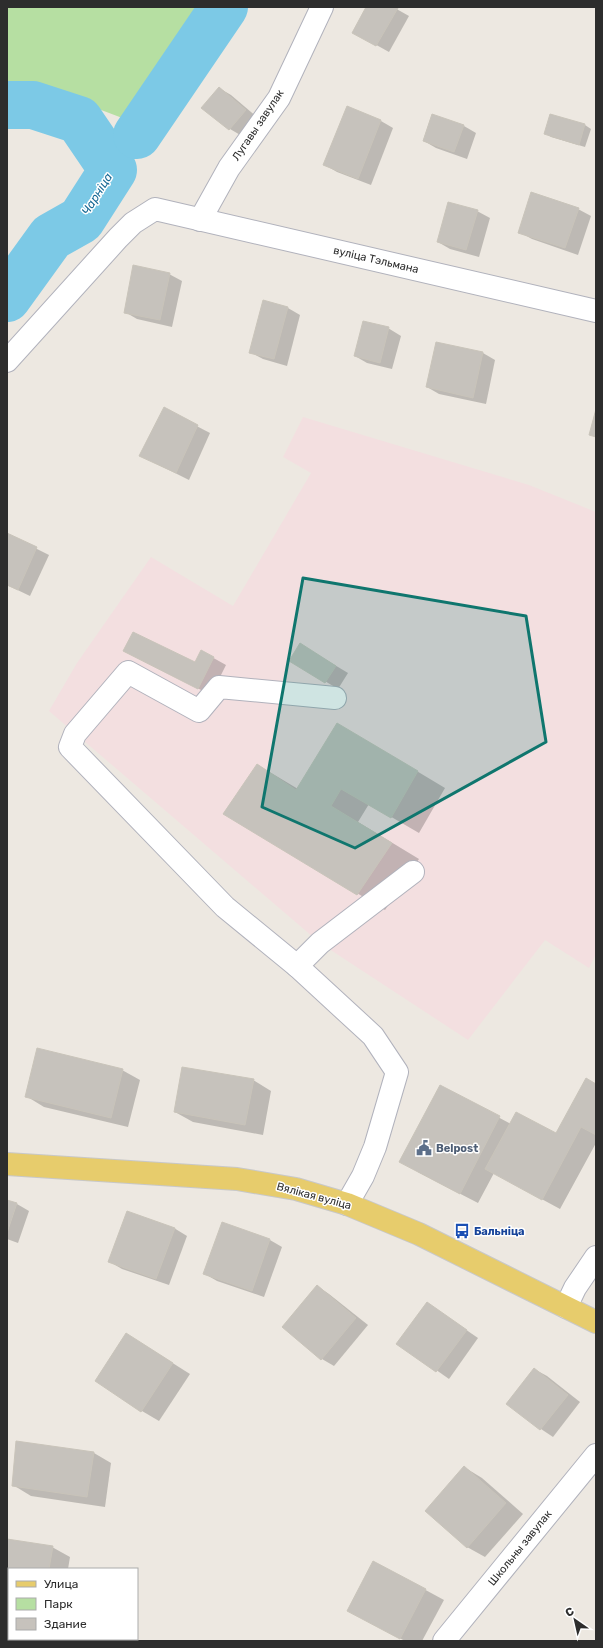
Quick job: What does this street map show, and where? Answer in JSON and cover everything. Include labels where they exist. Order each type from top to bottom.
[{"type":"main road","name":"Вялікая вуліца","points":[[7,1164],[236,1179],[296,1189],[347,1204],[419,1234],[596,1322]]},
{"type":"street","name":"Лугавы завулак","points":[[200,220],[229,168],[279,98],[322,7]]},
{"type":"street","name":"вуліца Тэльмана","points":[[7,361],[123,233],[133,223],[156,209],[596,311]]},
{"type":"street","points":[[334,698],[219,687],[199,711],[128,672],[75,734],[70,747],[225,906],[297,966],[373,1036],[397,1072],[375,1147],[363,1176],[347,1204]]},
{"type":"street","points":[[297,966],[320,944],[413,872]]},
{"type":"street","points":[[566,1307],[575,1288],[596,1257]]},
{"type":"street","name":"Школьны завулак","points":[[444,1641],[596,1455]]},
{"type":"highlighted area","points":[[303,578],[526,616],[546,742],[355,848],[262,807]]},
{"type":"shaded area","points":[[303,417],[529,485],[596,512],[596,954],[589,968],[545,940],[468,1040],[320,943],[49,711],[77,663],[151,557],[233,606],[311,473],[283,457]]},
{"type":"green space","points":[[7,7],[218,7],[146,127],[38,86],[7,84]]},
{"type":"building","points":[[366,7],[398,8],[376,46],[352,33]]},
{"type":"building","points":[[219,87],[246,110],[229,130],[201,108]]},
{"type":"building","points":[[347,106],[381,120],[358,179],[323,165]]},
{"type":"building","points":[[432,114],[464,125],[454,152],[423,141]]},
{"type":"building","points":[[550,114],[585,124],[579,145],[544,134]]},
{"type":"building","points":[[531,192],[579,208],[565,248],[518,233]]},
{"type":"building","points":[[448,202],[478,210],[466,250],[437,242]]},
{"type":"building","points":[[133,265],[170,273],[160,320],[124,313]]},
{"type":"building","points":[[263,300],[288,307],[274,359],[249,353]]},
{"type":"building","points":[[363,321],[389,327],[380,363],[354,356]]},
{"type":"building","points":[[436,342],[483,352],[473,398],[426,387]]},
{"type":"building","points":[[164,407],[198,425],[176,473],[139,456]]},
{"type":"building","points":[[596,409],[596,437],[589,435]]},
{"type":"building","points":[[7,533],[37,547],[18,590],[7,585]]},
{"type":"building","points":[[133,632],[195,662],[201,650],[214,657],[198,689],[123,651]]},
{"type":"building","points":[[300,643],[336,666],[325,683],[289,661]]},
{"type":"building","points":[[337,723],[418,771],[391,818],[341,789],[331,806],[392,843],[357,895],[223,814],[257,764],[296,790]]},
{"type":"building","points":[[37,1048],[123,1069],[111,1118],[25,1097]]},
{"type":"building","points":[[182,1067],[254,1079],[245,1125],[174,1112]]},
{"type":"building","points":[[586,1078],[596,1084],[596,1135],[581,1127],[542,1200],[485,1169],[516,1112],[556,1133]]},
{"type":"building","points":[[440,1085],[500,1116],[460,1194],[399,1162]]},
{"type":"building","points":[[7,1200],[17,1203],[7,1233]]},
{"type":"building","points":[[127,1211],[175,1228],[156,1279],[108,1262]]},
{"type":"building","points":[[222,1222],[270,1239],[252,1291],[203,1274]]},
{"type":"building","points":[[317,1285],[356,1318],[321,1360],[282,1327]]},
{"type":"building","points":[[427,1302],[467,1330],[436,1372],[396,1344]]},
{"type":"building","points":[[126,1333],[173,1363],[141,1412],[95,1381]]},
{"type":"building","points":[[534,1368],[568,1395],[540,1430],[506,1404]]},
{"type":"building","points":[[16,1441],[94,1452],[87,1497],[12,1486]]},
{"type":"building","points":[[464,1466],[506,1503],[467,1548],[425,1511]]},
{"type":"building","points":[[7,1539],[53,1546],[49,1568],[8,1568],[7,1575]]},
{"type":"building","points":[[373,1561],[426,1589],[400,1639],[347,1611]]},
{"type":"waterway","points":[[137,135],[224,7]]},
{"type":"waterway","name":"Чарніца","points":[[7,105],[33,105],[79,120],[113,170],[81,220],[51,237],[7,298]]},
{"type":"place","name":"Belpost","points":[[424,1148]]},
{"type":"place","name":"Бальніца","points":[[462,1231]]}]
